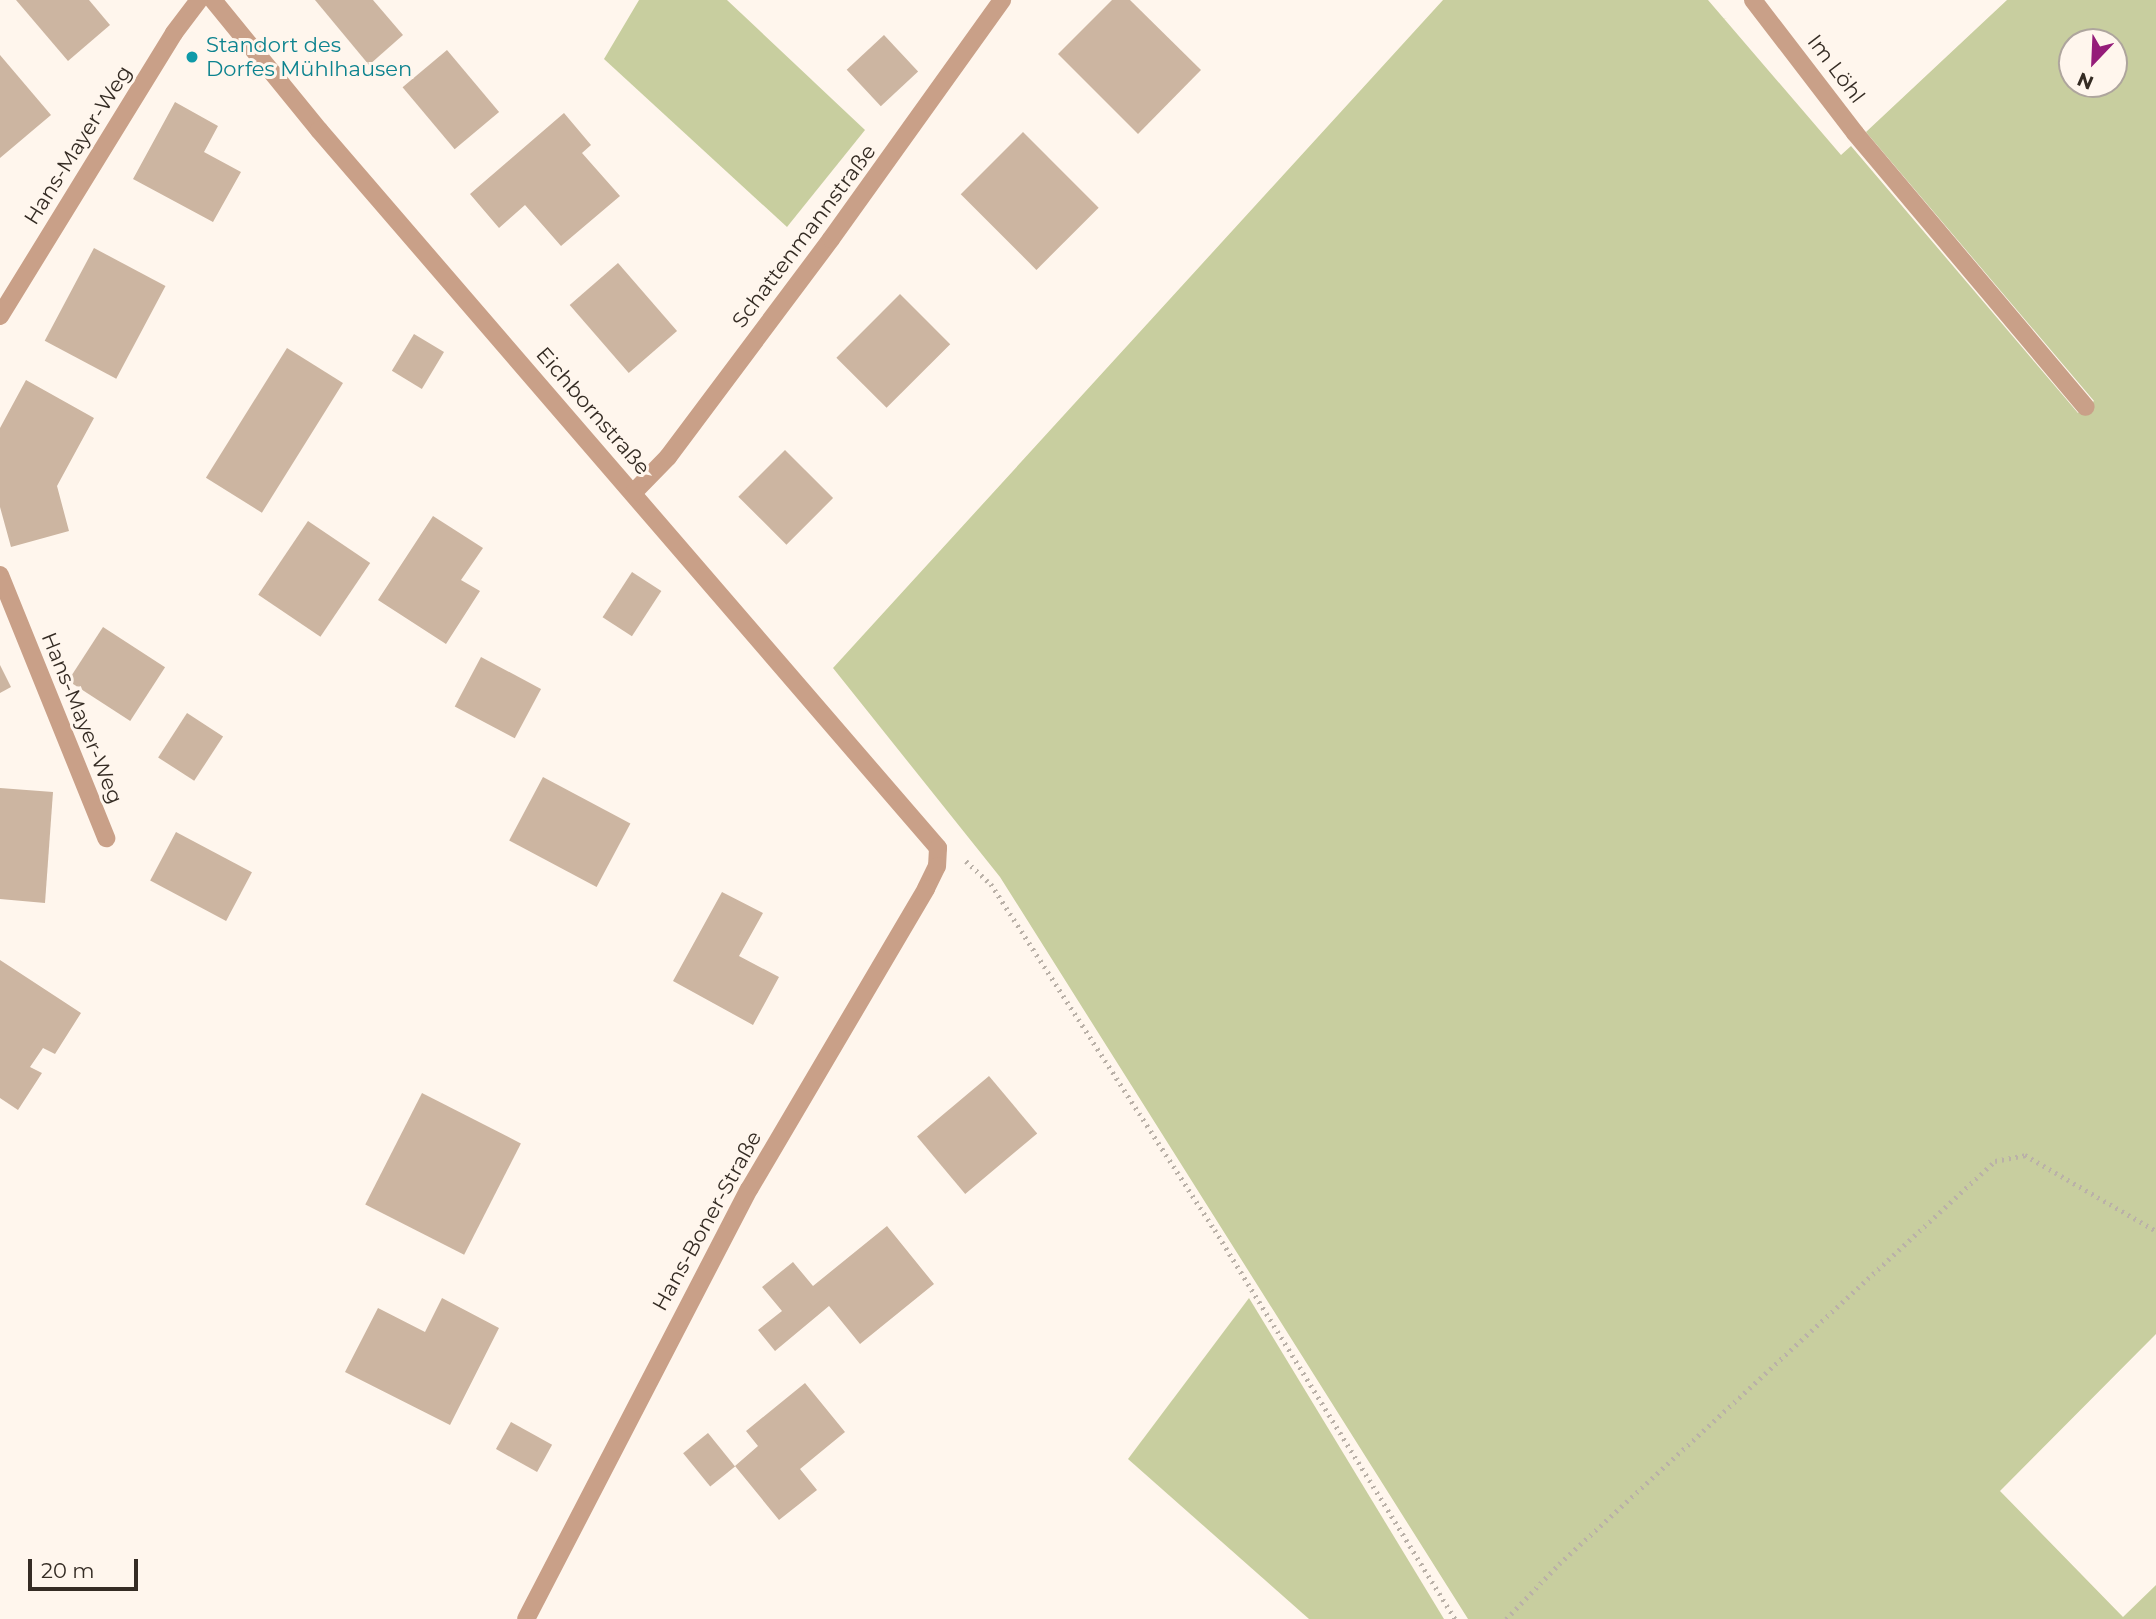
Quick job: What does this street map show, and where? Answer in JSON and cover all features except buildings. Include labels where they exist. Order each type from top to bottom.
[{"type":"street","name":"Hans-Mayer-Weg","points":[[0,316],[174,33],[199,0]]},
{"type":"street","name":"Eichbornstraße","points":[[213,0],[319,130],[892,790],[938,852]]},
{"type":"street","name":"Schattenmannstraße","points":[[634,492],[668,457],[831,239],[1002,0]]},
{"type":"street","name":"Im Löhl","points":[[1753,0],[1855,133],[2086,407]]},
{"type":"street","name":"Hans-Mayer-Weg","points":[[0,575],[106,838]]},
{"type":"street","name":"Hans-Boner-Straße","points":[[526,1619],[749,1189],[926,889],[938,852]]},
{"type":"path","points":[[938,852],[960,858],[991,884],[1215,1230],[1455,1619]]},
{"type":"path","points":[[1506,1619],[1559,1564],[1994,1161],[2025,1155],[2156,1231]]},
{"type":"green space","points":[[639,0],[727,0],[865,130],[787,227],[604,59]]},
{"type":"green space","points":[[1443,0],[1708,0],[1841,155],[1851,146],[2078,413],[2094,401],[1866,132],[2007,0],[2156,0],[2156,1334],[2000,1491],[2123,1617],[2156,1585],[2156,1619],[1468,1619],[1000,877],[833,668]]},
{"type":"green space","points":[[1249,1298],[1444,1619],[1309,1619],[1128,1459]]},
{"type":"place","name":"Standort des Dorfes Mühlhausen","points":[[192,57]]}]
